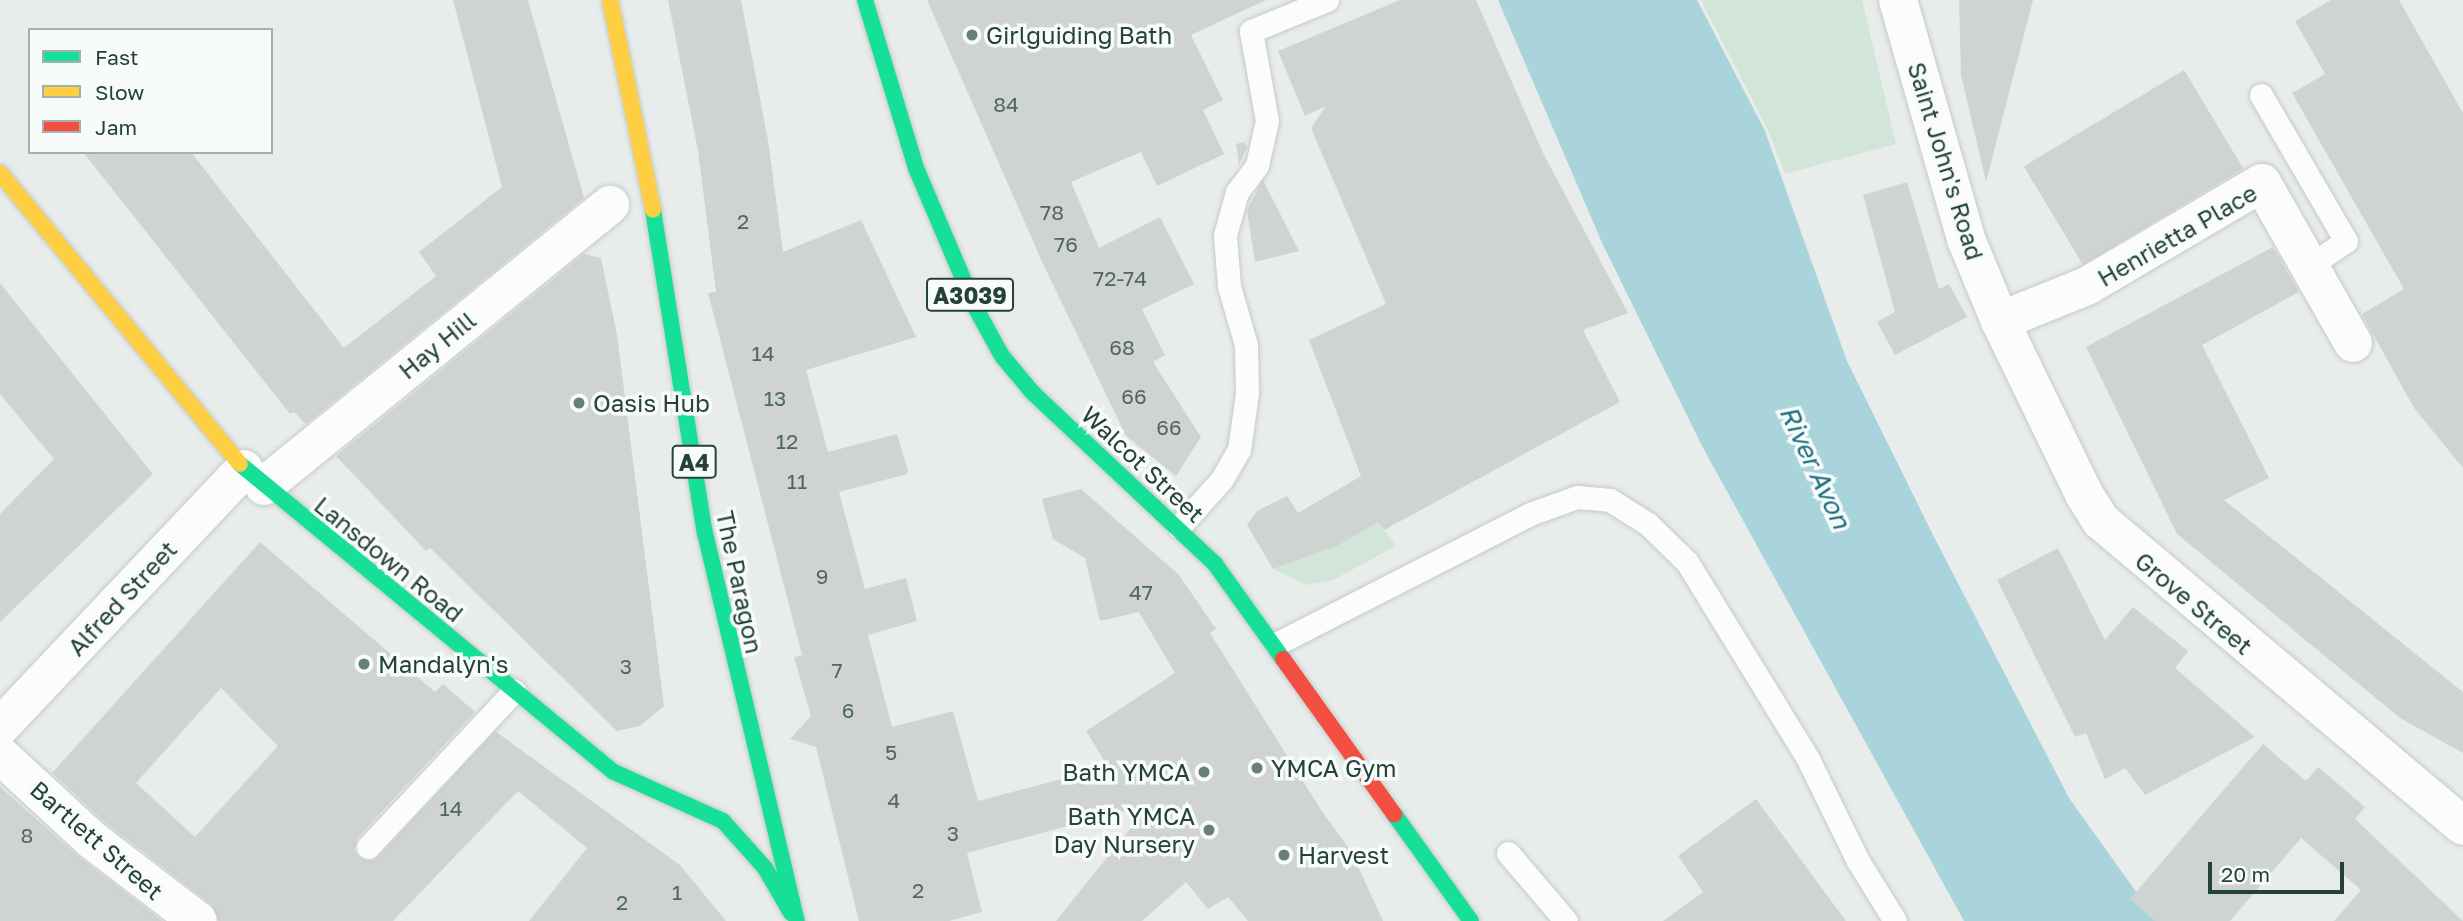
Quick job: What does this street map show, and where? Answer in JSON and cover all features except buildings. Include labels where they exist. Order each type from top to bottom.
[{"type":"main road","name":"The Paragon","points":[[610,0],[644,153],[705,533],[796,921]]},
{"type":"main road","name":"Walcot Street","points":[[865,0],[916,168],[975,307],[1002,356],[1033,393],[1179,527],[1215,565],[1276,644],[1471,921]]},
{"type":"main road","name":"Lansdown Road","points":[[0,173],[254,477],[614,772],[723,821],[765,868],[796,921]]},
{"type":"street","name":"Saint John's Road","points":[[1898,0],[1966,239],[2000,321]]},
{"type":"street","name":"Henrietta Place","points":[[2000,321],[2087,286],[2262,183],[2353,343]]},
{"type":"street","name":"Hay Hill","points":[[254,477],[610,205]]},
{"type":"street","name":"Grove Street","points":[[2000,321],[2084,494],[2101,521],[2463,826]]},
{"type":"street","name":"Alfred Street","points":[[0,727],[254,477]]},
{"type":"street","name":"Bartlett Street","points":[[0,755],[93,840],[198,921]]},
{"type":"lane","points":[[1179,527],[1233,460],[1244,416],[1246,345],[1229,286],[1226,234],[1237,192],[1257,164],[1267,121],[1251,31],[1327,0]]},
{"type":"lane","points":[[2261,95],[2346,241],[2309,266]]},
{"type":"lane","points":[[1276,644],[1530,514],[1577,497],[1610,500],[1648,524],[1687,562],[1808,759],[1858,862],[1895,921]]},
{"type":"lane","points":[[368,847],[514,691]]},
{"type":"lane","points":[[1508,853],[1566,921]]},
{"type":"green space","points":[[1701,0],[1862,0],[1896,144],[1785,174],[1768,130]]},
{"type":"green space","points":[[1378,522],[1396,546],[1333,580],[1307,585],[1273,569],[1337,546]]},
{"type":"water","name":"River Avon","points":[[1498,0],[1697,0],[1765,131],[1847,361],[1933,535],[2069,798],[2157,921],[1964,921],[1702,446],[1603,245]]},
{"type":"traffic: fast","points":[[865,0],[916,168],[975,307],[1002,356],[1033,393],[1215,564],[1283,659]]},
{"type":"traffic: fast","points":[[653,210],[705,533],[797,921]]},
{"type":"traffic: fast","points":[[240,464],[614,772],[723,821],[765,868],[791,913]]},
{"type":"traffic: fast","points":[[1394,814],[1471,921]]},
{"type":"traffic: slow","points":[[610,0],[653,210]]},
{"type":"traffic: slow","points":[[0,173],[240,464]]},
{"type":"traffic: jam","points":[[1283,659],[1394,814]]},
{"type":"place","name":"Girlguiding Bath","points":[[972,35]]},
{"type":"place","name":"Oasis Hub","points":[[579,403]]},
{"type":"place","name":"Mandalyn's","points":[[364,664]]},
{"type":"place","name":"YMCA Gym","points":[[1257,768]]},
{"type":"place","name":"Bath YMCA","points":[[1204,772]]},
{"type":"place","name":"Bath YMCA Day Nursery","points":[[1209,830]]},
{"type":"place","name":"Harvest","points":[[1284,855]]}]
